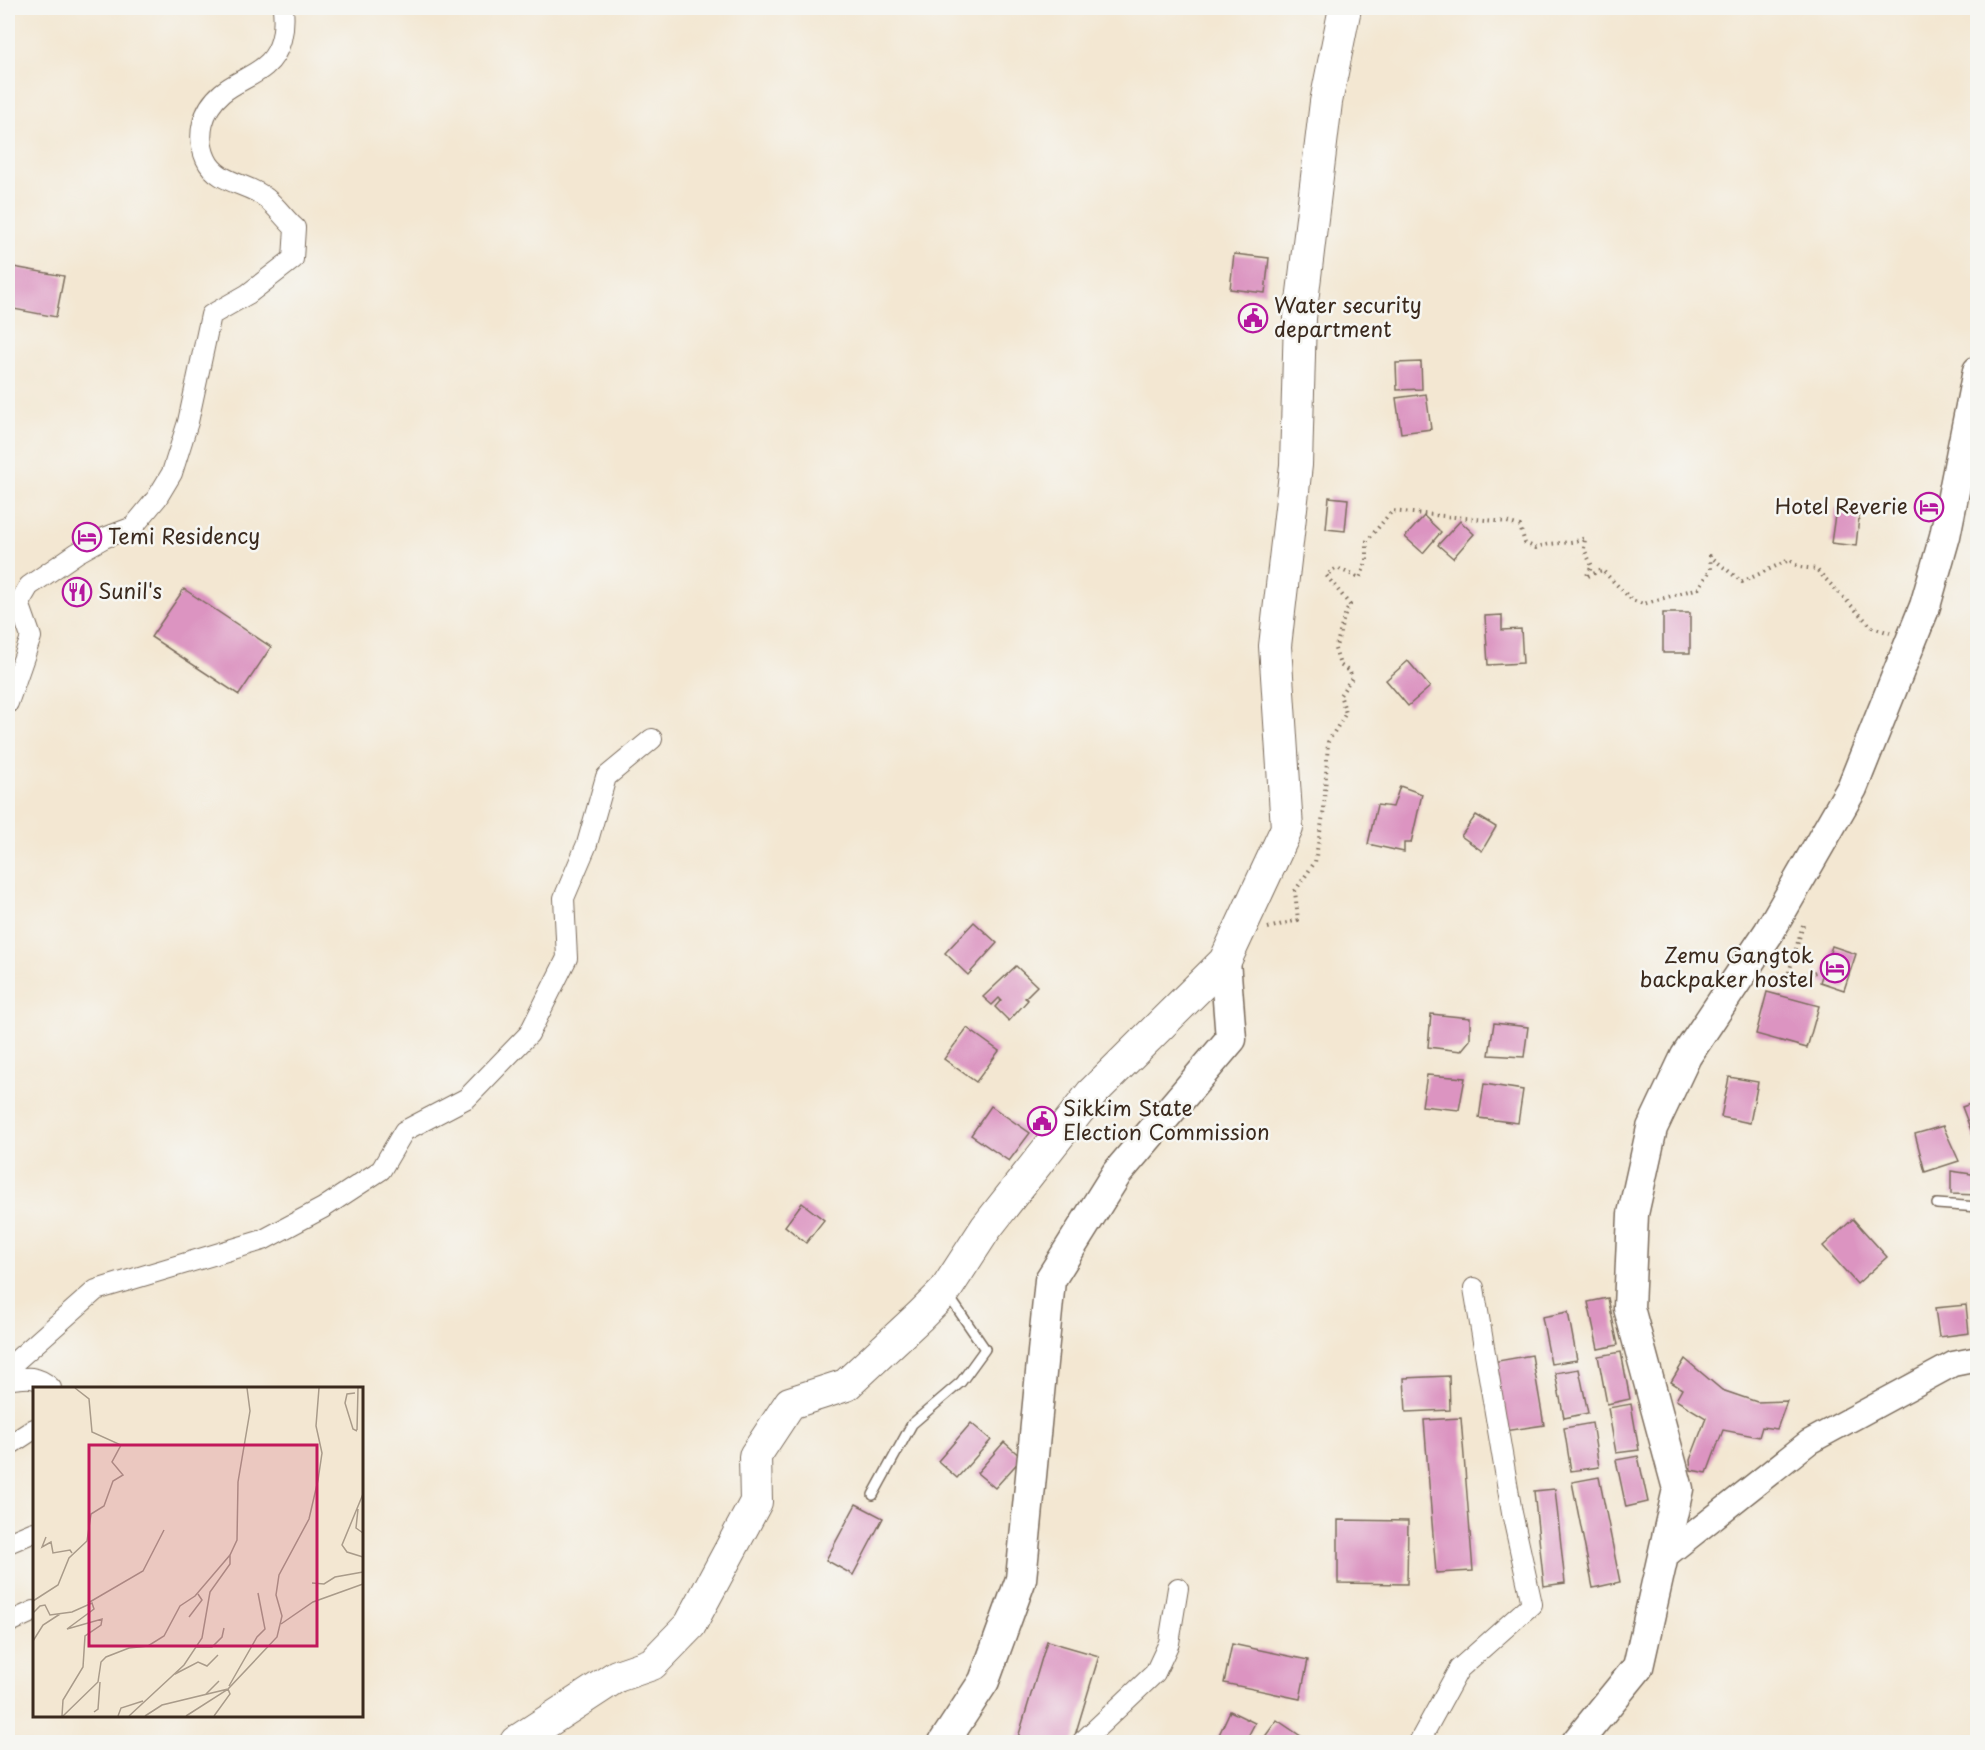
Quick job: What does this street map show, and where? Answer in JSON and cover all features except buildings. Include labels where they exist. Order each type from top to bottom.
[{"type":"highway","points":[[516,1743],[617,1676],[652,1664],[690,1625],[756,1503],[755,1456],[790,1403],[846,1385],[945,1291],[986,1228],[1092,1093],[1225,961],[1287,828],[1275,646],[1296,465],[1300,318],[1326,102],[1345,8]]},
{"type":"main road","points":[[1576,1743],[1638,1667],[1678,1490],[1629,1308],[1633,1214],[1652,1128],[1686,1056],[1769,932],[1852,788],[1912,641],[1945,536],[1977,371]]},
{"type":"main road","points":[[944,1743],[984,1681],[1021,1578],[1050,1280],[1116,1173],[1231,1039],[1225,961]]},
{"type":"street","points":[[8,703],[31,637],[20,603],[29,586],[104,538],[133,527],[172,473],[188,422],[211,315],[248,294],[293,259],[295,228],[265,197],[233,183],[209,165],[200,144],[205,116],[222,94],[266,66],[280,47],[285,22],[283,8]]},
{"type":"street","points":[[8,1368],[96,1290],[263,1240],[323,1208],[381,1170],[404,1131],[467,1098],[529,1034],[567,958],[564,898],[587,844],[606,777],[652,739]]},
{"type":"street","points":[[1419,1743],[1460,1669],[1533,1604],[1512,1513],[1474,1288]]},
{"type":"street","points":[[1664,1557],[1809,1442],[1953,1364],[1977,1359]]},
{"type":"street","points":[[8,1380],[29,1376],[43,1381],[49,1387]]},
{"type":"street","points":[[8,1446],[33,1430]]},
{"type":"street","points":[[8,1543],[33,1532]]},
{"type":"street","points":[[1082,1743],[1155,1673],[1169,1643],[1178,1588]]},
{"type":"street","points":[[8,1623],[33,1611]]},
{"type":"lane","points":[[1937,1204],[1977,1207]]},
{"type":"lane","points":[[873,1495],[912,1424],[961,1382],[985,1349],[945,1291]]},
{"type":"path","points":[[1265,929],[1298,920],[1295,891],[1315,862],[1324,809],[1328,742],[1346,713],[1340,695],[1352,678],[1350,672],[1340,664],[1335,649],[1341,633],[1340,621],[1350,605],[1326,575],[1337,568],[1360,578],[1367,560],[1367,541],[1392,511],[1507,522],[1520,526],[1525,543],[1536,548],[1553,541],[1569,545],[1585,538],[1584,549],[1592,566],[1586,577],[1602,570],[1632,600],[1643,604],[1699,588],[1711,569],[1710,556],[1742,582],[1789,560],[1799,567],[1816,569],[1872,627],[1912,641]]},
{"type":"path","points":[[1805,919],[1787,979],[1824,970]]},
{"type":"place","name":"Water security department","points":[[1253,318]]},
{"type":"place","name":"Hotel Reverie","points":[[1929,507]]},
{"type":"place","name":"Temi Residency","points":[[87,537]]},
{"type":"place","name":"Sunil's","points":[[77,592]]},
{"type":"place","name":"Zemu Gangtok backpaker hostel","points":[[1835,968]]},
{"type":"place","name":"Sikkim State Election Commission","points":[[1042,1121]]}]
